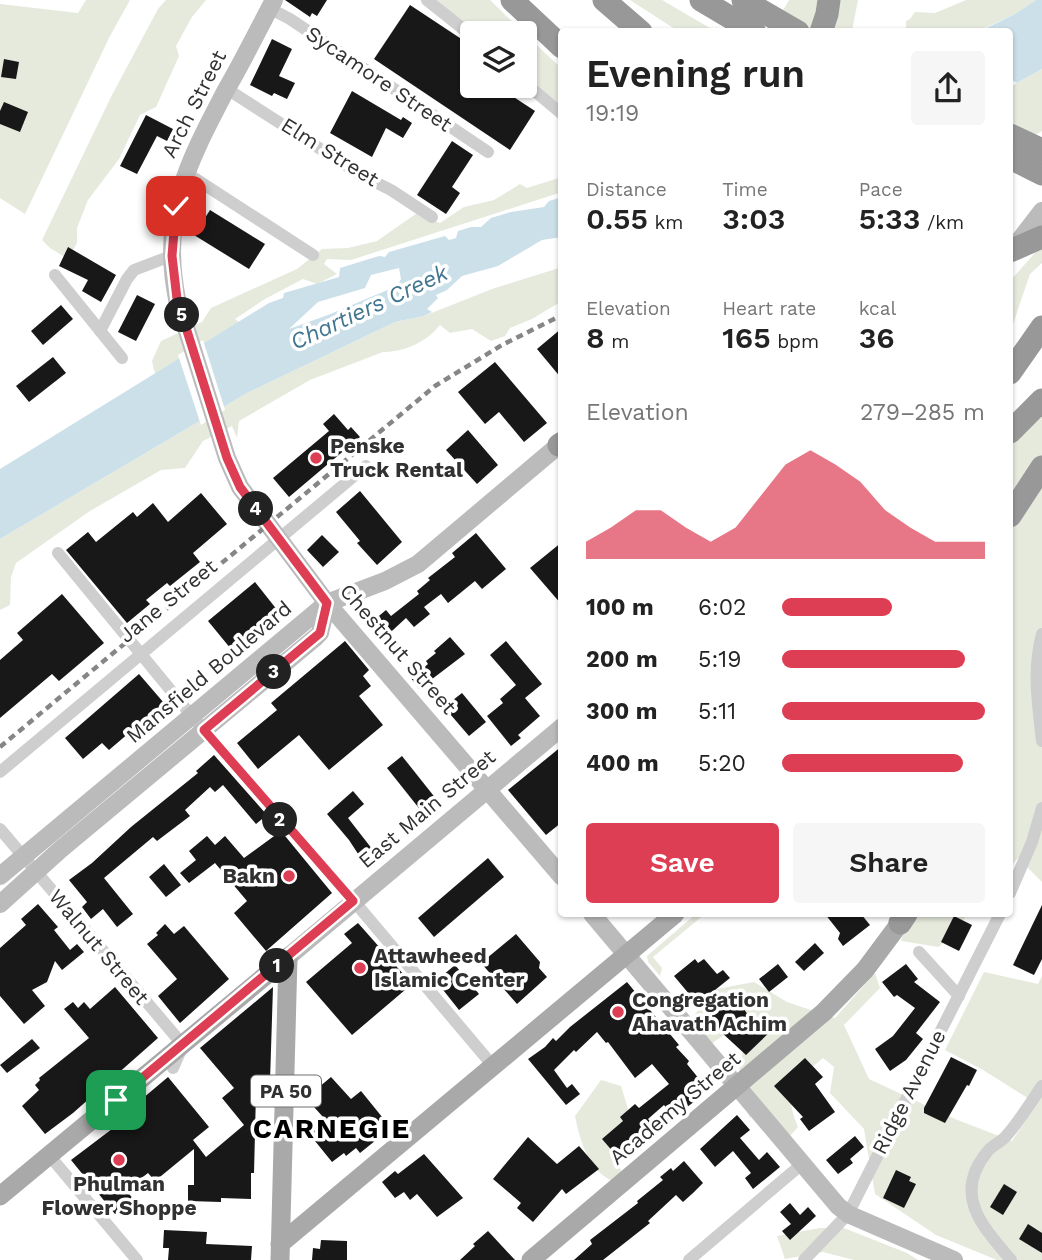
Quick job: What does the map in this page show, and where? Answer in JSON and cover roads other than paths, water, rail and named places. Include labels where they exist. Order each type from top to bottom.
[{"type":"highway","points":[[512,0],[558,43]]},
{"type":"highway","points":[[604,0],[636,28]]},
{"type":"highway","points":[[701,0],[753,22],[780,28]]},
{"type":"highway","points":[[743,0],[753,22]]},
{"type":"highway","points":[[822,28],[829,0]]},
{"type":"highway","points":[[1013,136],[1042,150]]},
{"type":"highway","points":[[1013,160],[1042,174]]},
{"type":"highway","points":[[1013,251],[1042,237]]},
{"type":"highway","points":[[1013,369],[1042,327]]},
{"type":"highway","points":[[1013,429],[1042,400]]},
{"type":"highway","points":[[1013,511],[1042,467]]},
{"type":"main road","name":"Arch Street","points":[[220,438],[185,328],[173,276],[176,206],[185,172],[272,4]]},
{"type":"main road","points":[[1013,248],[1042,211]]},
{"type":"main road","name":"Chestnut Street","points":[[220,438],[240,487],[327,603],[558,872]]},
{"type":"main road","points":[[327,603],[386,581],[418,564],[558,447]]},
{"type":"main road","name":"Mansfield Boulevard","points":[[0,876],[327,603]]},
{"type":"main road","name":"Mansfield Boulevard","points":[[0,904],[320,633],[327,603]]},
{"type":"main road","name":"East Main Street","points":[[0,1196],[558,730]]},
{"type":"main road","points":[[595,917],[838,1206],[848,1214],[954,1260]]},
{"type":"main road","points":[[280,1252],[493,1066],[671,917]]},
{"type":"main road","name":"Academy Street","points":[[531,1260],[824,1012],[866,970],[899,917]]},
{"type":"main road","name":"PA 50","points":[[280,1252],[288,957]]},
{"type":"street","points":[[427,0],[460,26]]},
{"type":"street","name":"Sycamore Street","points":[[272,4],[290,19],[488,152]]},
{"type":"street","name":"Elm Street","points":[[227,89],[361,175],[432,216]]},
{"type":"street","points":[[537,93],[558,111]]},
{"type":"street","points":[[185,172],[313,255]]},
{"type":"street","points":[[100,331],[134,270],[172,256]]},
{"type":"street","points":[[55,275],[122,358]]},
{"type":"street","name":"Jane Street","points":[[0,772],[366,466]]},
{"type":"street","points":[[58,553],[191,715],[493,1066]]},
{"type":"street","points":[[1042,634],[1035,670],[1042,741]]},
{"type":"street","points":[[1013,886],[1032,842],[1042,808]]},
{"type":"street","name":"Walnut Street","points":[[0,829],[183,1045]]},
{"type":"street","name":"Ridge Avenue","points":[[804,1260],[848,1214],[998,917]]},
{"type":"street","points":[[919,952],[959,996]]},
{"type":"street","points":[[173,1068],[183,1045]]},
{"type":"street","points":[[1011,1260],[981,1226],[971,1203],[974,1175],[987,1152],[1006,1136],[1042,1086]]},
{"type":"street","points":[[49,1155],[137,1260]]},
{"type":"street","points":[[689,1260],[802,1164]]},
{"type":"water","points":[[1036,0],[1042,0],[1042,69],[1017,83],[1013,81],[1013,28],[986,28]]},
{"type":"water","name":"Chartiers Creek","points":[[558,198],[558,238],[542,240],[498,266],[462,276],[447,290],[436,295],[438,298],[427,309],[432,312],[395,322],[247,393],[0,539],[0,469],[269,303],[283,298],[284,293],[339,277],[340,268],[379,256],[385,257],[389,252],[445,236],[449,240],[456,238],[458,231],[481,227],[491,218],[544,207],[549,201]],"holes":[[[399,268],[401,279],[397,286],[328,315],[289,329],[318,302],[365,288],[371,275]]]},
{"type":"railway","points":[[1013,165],[1042,146]]},
{"type":"railway","points":[[0,747],[435,386],[502,345],[558,317]]},
{"type":"place","name":"Penske Truck Rental","points":[[316,458]]},
{"type":"place","name":"Bakn","points":[[289,876]]},
{"type":"place","name":"Attawheed Islamic Center","points":[[360,968]]},
{"type":"place","name":"Congregation Ahavath Achim","points":[[618,1012]]},
{"type":"place","name":"Phulman Flower Shoppe","points":[[119,1160]]},
{"type":"district","name":"CARNEGIE","points":[[332,1128]]}]
